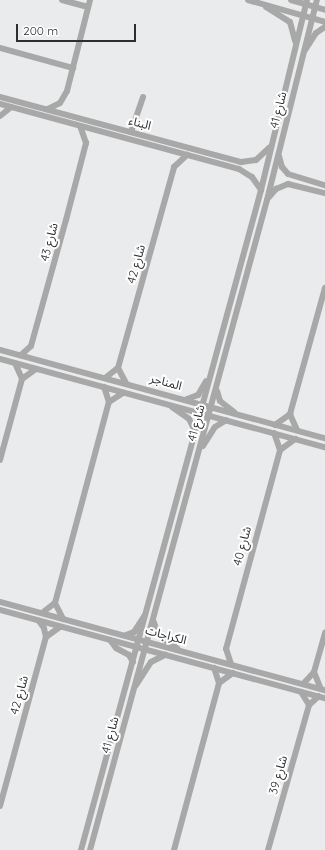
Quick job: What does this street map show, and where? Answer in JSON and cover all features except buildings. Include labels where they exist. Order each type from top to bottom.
[{"type":"street","points":[[62,0],[88,7]]},
{"type":"street","points":[[48,110],[64,98],[90,0]]},
{"type":"street","points":[[248,0],[325,22]]},
{"type":"street","points":[[291,0],[306,2],[325,10]]},
{"type":"street","name":"شارع 41","points":[[81,850],[133,662],[146,641],[210,416],[267,200],[317,0]]},
{"type":"street","name":"شارع 41","points":[[90,850],[134,686],[141,648],[140,639],[209,378],[261,190],[270,147],[306,2]]},
{"type":"street","points":[[259,3],[290,22],[294,29],[296,47]]},
{"type":"street","points":[[303,53],[316,33],[325,27]]},
{"type":"street","points":[[0,48],[73,68]]},
{"type":"street","name":"البناء","points":[[0,97],[245,163],[259,158],[270,147]]},
{"type":"street","points":[[132,132],[143,97]]},
{"type":"street","name":"البناء","points":[[0,104],[243,170],[252,177],[261,190]]},
{"type":"street","points":[[0,116],[11,107]]},
{"type":"street","points":[[80,126],[86,143],[99,132]]},
{"type":"street","name":"شارع 43","points":[[31,346],[86,143]]},
{"type":"street","name":"شارع 42","points":[[118,368],[174,166],[170,150]]},
{"type":"street","points":[[279,151],[280,164],[288,174],[325,186]]},
{"type":"street","points":[[174,166],[187,155]]},
{"type":"street","points":[[267,200],[276,189],[288,184],[325,193]]},
{"type":"street","points":[[275,425],[290,414],[325,288]]},
{"type":"street","points":[[21,355],[31,346],[38,360]]},
{"type":"street","name":"المناجر","points":[[0,350],[186,399],[325,438]]},
{"type":"street","name":"المناجر","points":[[0,359],[325,447]]},
{"type":"street","points":[[0,460],[22,379],[15,363]]},
{"type":"street","points":[[106,378],[118,368],[126,383]]},
{"type":"street","points":[[22,379],[36,369]]},
{"type":"street","points":[[186,399],[198,395],[209,378]]},
{"type":"street","points":[[42,613],[55,603],[109,402],[104,387]]},
{"type":"street","points":[[217,387],[220,402],[235,413]]},
{"type":"street","points":[[109,402],[123,393]]},
{"type":"street","name":"المناجر","points":[[171,406],[190,419],[195,431]]},
{"type":"street","points":[[290,414],[297,430]]},
{"type":"street","points":[[201,448],[215,427],[226,420]]},
{"type":"street","points":[[274,433],[280,450],[295,439]]},
{"type":"street","name":"شارع 40","points":[[226,649],[280,450]]},
{"type":"street","name":"الكراجات","points":[[0,602],[212,658],[323,690]]},
{"type":"street","points":[[55,603],[63,619]]},
{"type":"street","name":"الكراجات","points":[[0,610],[322,697]]},
{"type":"street","points":[[124,635],[134,632],[147,614]]},
{"type":"street","points":[[153,618],[159,636],[179,650]]},
{"type":"street","points":[[39,621],[44,628],[46,637],[60,626]]},
{"type":"street","points":[[303,684],[314,672],[325,633]]},
{"type":"street","name":"شارع 42","points":[[0,806],[46,637]]},
{"type":"street","points":[[110,640],[116,648],[130,655],[133,662]]},
{"type":"street","points":[[212,658],[226,649],[231,664]]},
{"type":"street","points":[[134,686],[151,662],[165,655]]},
{"type":"street","points":[[174,850],[219,683],[214,668]]},
{"type":"street","points":[[314,672],[323,690]]},
{"type":"street","points":[[219,683],[233,673]]},
{"type":"street","points":[[301,692],[309,706]]},
{"type":"street","name":"شارع 39","points":[[268,850],[309,706],[322,697]]}]
